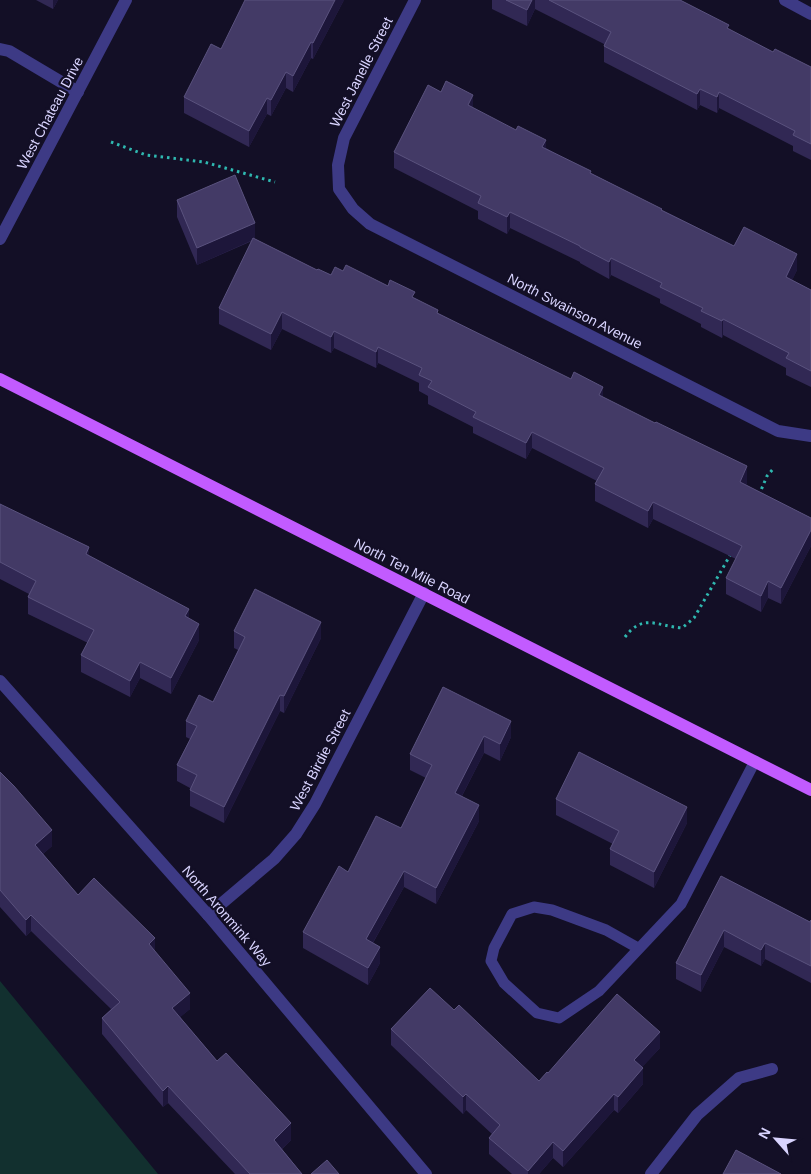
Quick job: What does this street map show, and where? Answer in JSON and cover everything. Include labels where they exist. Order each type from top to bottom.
[{"type":"main road","name":"North Ten Mile Road","points":[[0,378],[811,790]]},
{"type":"street","name":"West Chateau Drive","points":[[0,239],[126,0]]},
{"type":"street","name":"West Janelle Street","points":[[339,188],[338,165],[344,138],[415,0]]},
{"type":"street","points":[[785,0],[811,14]]},
{"type":"street","points":[[0,49],[9,51],[78,92]]},
{"type":"street","name":"North Swainson Avenue","points":[[339,188],[353,209],[370,224],[778,431],[811,436]]},
{"type":"street","name":"West Birdie Street","points":[[208,915],[274,859],[296,834],[315,804],[424,593]]},
{"type":"street","name":"North Aronmink Way","points":[[0,681],[208,915],[426,1174]]},
{"type":"street","points":[[651,1174],[697,1115],[739,1078],[772,1070]]},
{"type":"lane","points":[[638,948],[606,930],[552,910],[534,907],[512,914],[494,948],[491,961],[504,982],[536,1013],[559,1018],[599,991],[682,904],[755,761]]},
{"type":"path","points":[[111,142],[146,155],[204,162],[275,182]]},
{"type":"path","points":[[756,503],[773,469]]},
{"type":"path","points":[[625,637],[632,628],[641,623],[654,622],[668,627],[682,628],[694,618],[735,547]]},
{"type":"green space","points":[[0,981],[158,1174],[0,1174]]},
{"type":"building","points":[[245,0],[335,0],[313,43],[311,42],[293,76],[286,72],[271,100],[267,98],[249,131],[184,97],[211,44],[221,49]]},
{"type":"building","points":[[506,0],[532,0],[527,10]]},
{"type":"building","points":[[549,0],[680,0],[729,25],[727,28],[773,52],[775,49],[811,67],[811,144],[793,135],[795,131],[719,92],[717,97],[700,89],[697,94],[604,46],[611,32]]},
{"type":"building","points":[[446,81],[473,95],[468,105],[516,130],[518,126],[546,140],[542,147],[734,246],[744,227],[797,254],[786,277],[811,290],[811,371],[786,358],[789,353],[723,319],[722,321],[701,311],[703,308],[660,287],[662,283],[611,258],[609,262],[510,212],[507,217],[478,203],[481,196],[394,152],[428,85],[441,92]]},
{"type":"building","points":[[235,175],[255,223],[197,248],[177,200]]},
{"type":"building","points":[[253,238],[331,275],[335,267],[343,271],[346,265],[388,286],[390,280],[415,292],[412,297],[438,310],[437,313],[571,379],[574,372],[603,387],[599,395],[747,466],[740,482],[811,518],[811,530],[781,588],[768,581],[761,596],[726,578],[742,546],[653,502],[648,511],[595,484],[604,468],[532,432],[526,443],[473,417],[476,412],[428,387],[432,381],[419,375],[422,368],[378,347],[376,352],[334,331],[331,337],[282,312],[271,334],[219,308]]},
{"type":"building","points":[[0,504],[89,547],[86,554],[189,609],[185,616],[199,624],[171,678],[140,662],[130,681],[81,655],[94,630],[28,597],[36,581],[0,562]]},
{"type":"building","points":[[255,589],[321,622],[284,696],[280,695],[224,807],[190,790],[197,775],[177,765],[197,726],[186,721],[199,695],[213,702],[245,637],[234,631]]},
{"type":"building","points":[[443,687],[511,721],[500,744],[484,736],[455,793],[479,805],[436,888],[404,871],[366,939],[380,947],[368,968],[303,932],[339,866],[348,872],[376,816],[401,828],[432,765],[410,754]]},
{"type":"building","points":[[579,752],[687,807],[654,872],[610,849],[619,831],[556,799]]},
{"type":"building","points":[[0,772],[52,830],[35,845],[78,895],[94,878],[155,938],[149,944],[190,993],[172,1008],[217,1061],[226,1053],[291,1123],[274,1140],[302,1174],[250,1174],[168,1086],[163,1091],[102,1018],[120,1002],[31,915],[26,920],[0,890]]},
{"type":"building","points":[[721,876],[810,922],[811,920],[811,966],[765,943],[761,950],[724,930],[701,975],[676,963]]},
{"type":"building","points":[[430,988],[454,1010],[459,1005],[539,1081],[617,994],[660,1032],[634,1060],[643,1068],[618,1097],[614,1094],[563,1151],[553,1142],[528,1171],[489,1138],[500,1125],[466,1094],[463,1097],[391,1029]]},
{"type":"building","points":[[736,1150],[781,1174],[723,1174]]},
{"type":"building","points":[[327,1160],[339,1174],[311,1174]]}]
